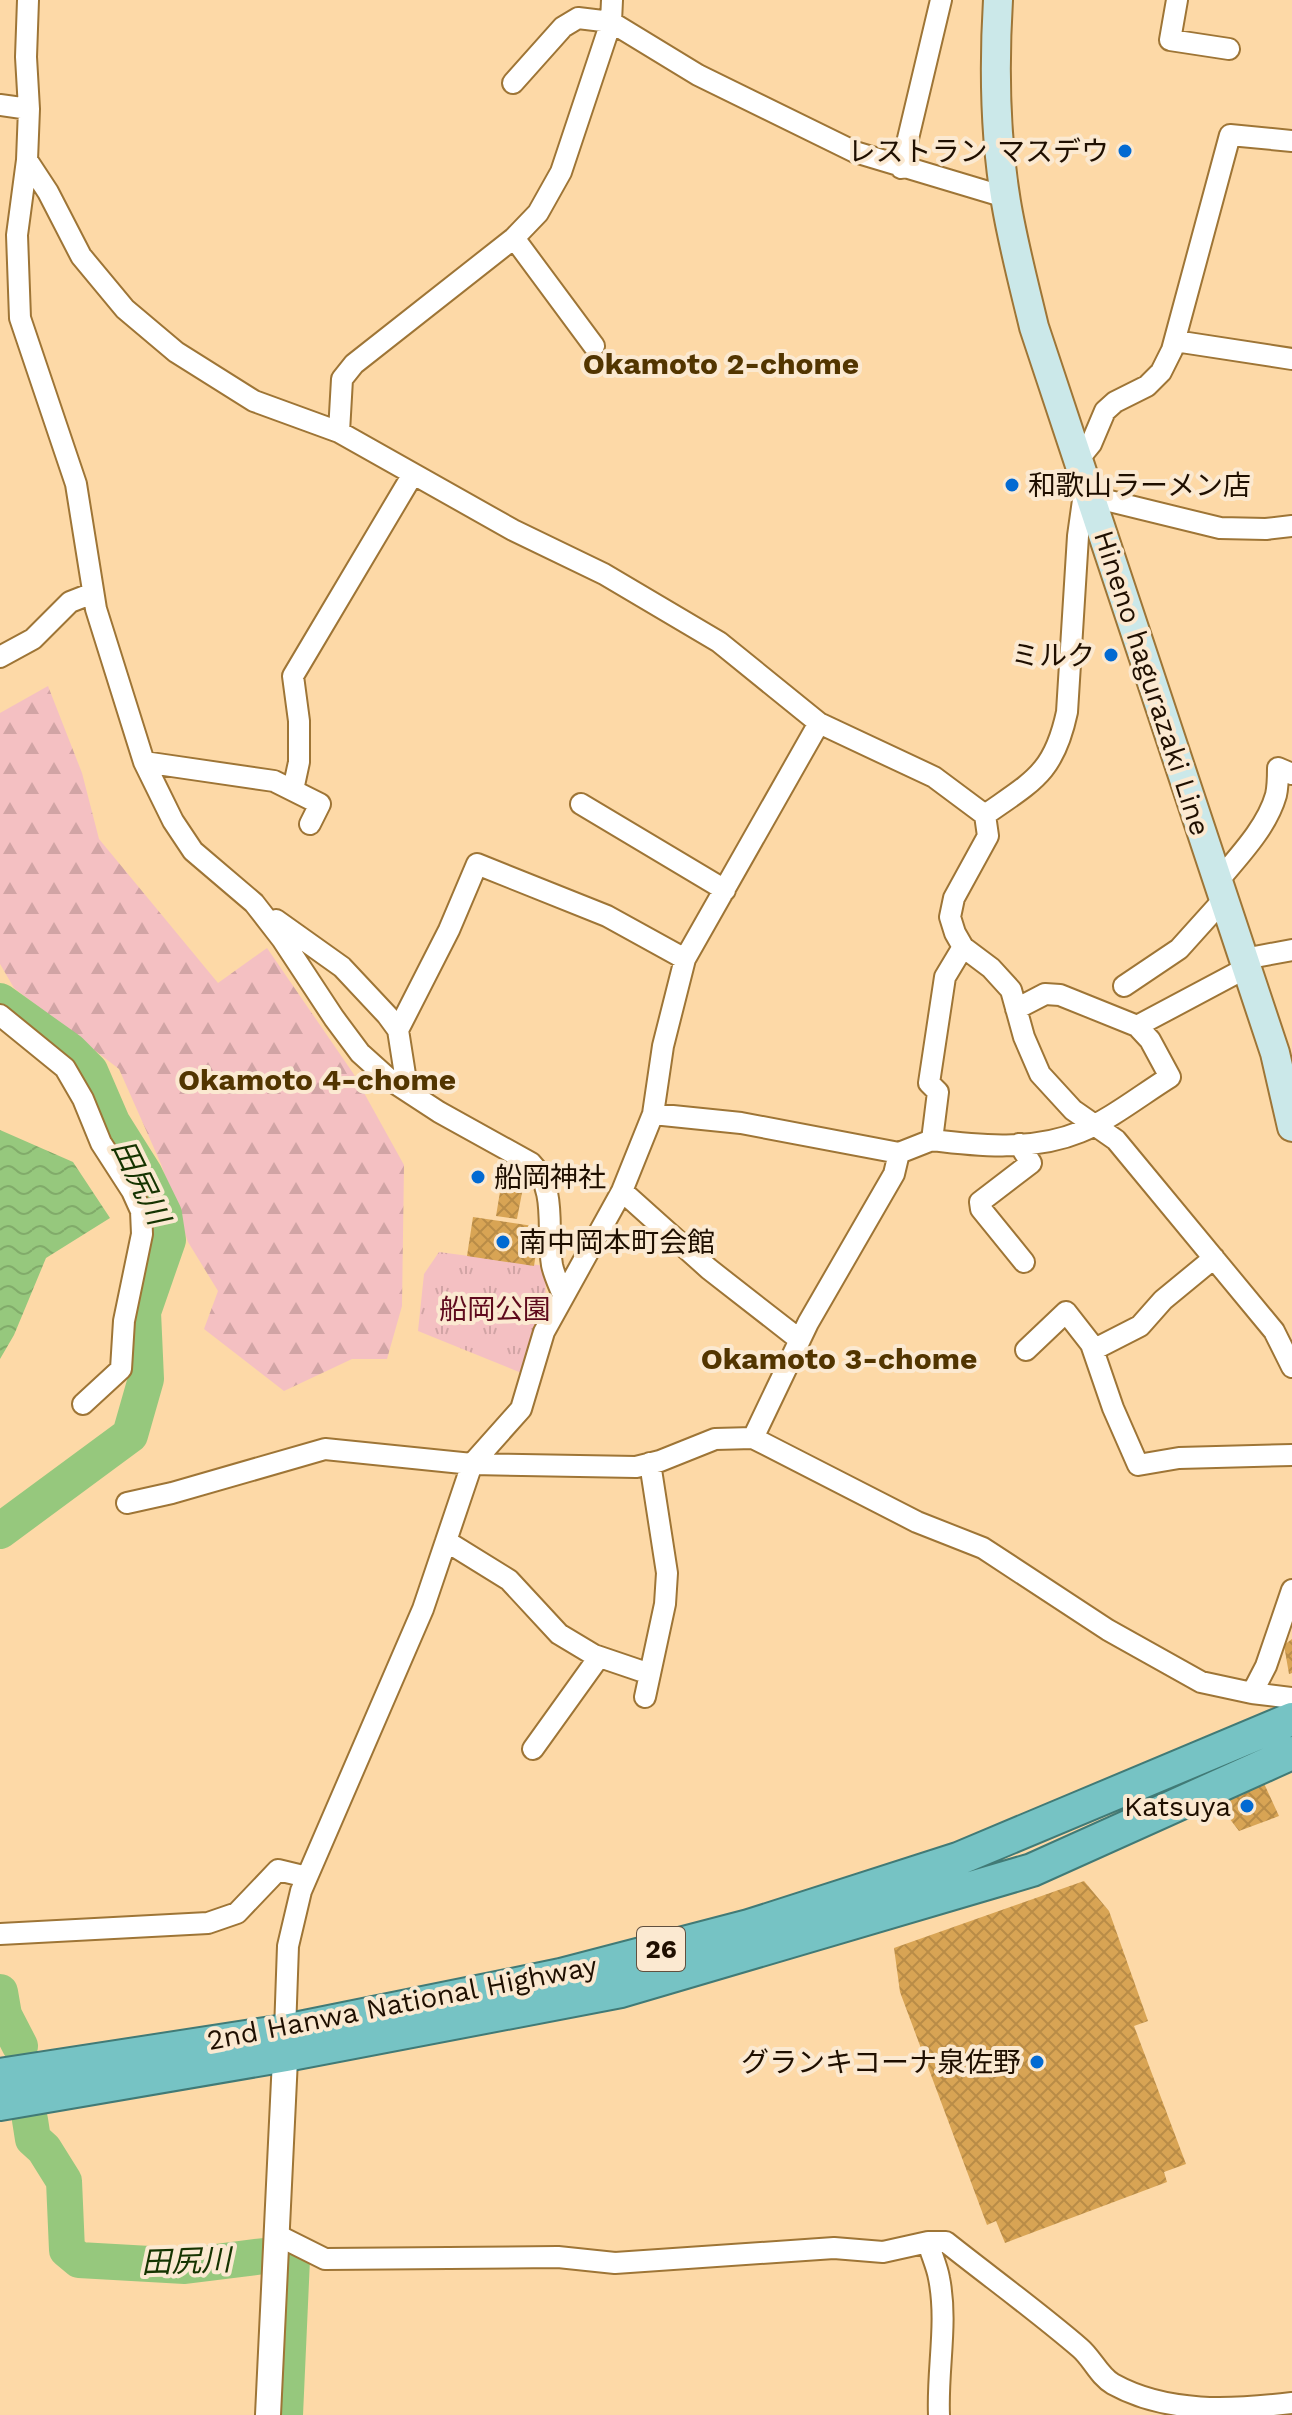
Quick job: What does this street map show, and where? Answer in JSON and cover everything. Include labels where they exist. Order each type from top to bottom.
[{"type":"highway","name":"2nd Hanwa National Highway","points":[[0,2104],[286,2043],[749,1926],[958,1859],[1292,1719]]},
{"type":"highway","name":"2nd Hanwa National Highway","points":[[0,2075],[286,2043],[621,1991],[1032,1870],[1292,1753]]},
{"type":"main road","name":"Hineno hagurazaki Line","points":[[998,0],[995,45],[1005,197],[1034,327],[1275,1053],[1292,1127]]},
{"type":"street","points":[[28,0],[27,160],[17,235],[20,318],[76,484],[93,593],[144,762],[173,821],[193,851],[254,903],[342,967],[368,993],[398,1030],[406,1081],[417,1098]]},
{"type":"street","points":[[339,432],[342,379],[354,364],[514,238],[538,213],[561,172],[611,22],[612,0]]},
{"type":"street","points":[[901,168],[941,0]]},
{"type":"street","points":[[1177,0],[1170,40],[1229,49]]},
{"type":"street","points":[[513,83],[563,27],[578,18],[611,22],[698,75],[855,152],[1005,197]]},
{"type":"street","points":[[0,105],[29,109]]},
{"type":"street","points":[[985,815],[1035,779],[1054,756],[1061,737],[1067,712],[1078,536],[1091,444],[1105,411],[1115,402],[1147,386],[1161,372],[1175,341],[1230,135],[1292,141]]},
{"type":"street","points":[[27,160],[48,192],[81,256],[125,309],[176,352],[254,401],[339,432],[513,530],[604,574],[719,642],[819,723],[934,777],[985,815],[988,836],[954,898],[950,917],[955,933],[963,947],[991,968],[1011,990],[1024,1037],[1040,1074],[1073,1110],[1116,1140],[1274,1331],[1292,1367]]},
{"type":"street","points":[[514,238],[594,346]]},
{"type":"street","points":[[1175,341],[1292,359]]},
{"type":"street","points":[[293,790],[299,762],[299,721],[293,676],[413,474]]},
{"type":"street","points":[[1084,480],[1220,528],[1292,526]]},
{"type":"street","points":[[0,657],[33,639],[70,602],[93,593]]},
{"type":"street","points":[[268,2415],[288,1946],[301,1891],[423,1609],[472,1464],[521,1409],[544,1332],[622,1191],[653,1114],[663,1046],[685,959],[819,723]]},
{"type":"street","points":[[144,762],[274,781],[320,804],[310,824]]},
{"type":"street","points":[[1124,986],[1179,949],[1221,890],[1269,811],[1276,794],[1278,768],[1292,774]]},
{"type":"street","points":[[581,804],[725,890]]},
{"type":"street","points":[[398,1030],[449,930],[477,864],[607,916],[685,959]]},
{"type":"street","points":[[254,903],[360,1053],[390,1080],[417,1098],[531,1163],[542,1174],[548,1189],[552,1267],[563,1295]]},
{"type":"street","points":[[932,1140],[938,1092],[929,1083],[945,977],[963,947]]},
{"type":"street","points":[[1137,1026],[1245,964],[1292,950]]},
{"type":"street","points":[[653,1114],[741,1123],[899,1153],[932,1140],[976,1145],[1019,1144],[1078,1133],[1170,1077],[1150,1040],[1137,1026],[1060,995],[1045,994],[1016,1009]]},
{"type":"street","points":[[0,1015],[65,1068],[83,1099],[101,1143],[141,1211],[142,1234],[124,1321],[121,1369],[83,1404]]},
{"type":"street","points":[[1019,1144],[1031,1163],[980,1202],[981,1209],[1024,1262]]},
{"type":"street","points":[[753,1438],[800,1340],[894,1174],[899,1153]]},
{"type":"street","points":[[622,1191],[709,1269],[800,1340]]},
{"type":"street","points":[[1093,1350],[1140,1326],[1163,1300],[1214,1258]]},
{"type":"street","points":[[1026,1350],[1066,1312],[1093,1350],[1113,1408],[1138,1465],[1179,1458],[1292,1455]]},
{"type":"street","points":[[127,1503],[325,1449],[472,1464],[636,1467],[715,1439],[753,1438],[917,1522],[983,1548],[1108,1630],[1201,1682],[1292,1698]]},
{"type":"street","points":[[645,1697],[665,1604],[667,1573],[650,1463]]},
{"type":"street","points":[[446,1541],[509,1580],[559,1634],[599,1657],[650,1674]]},
{"type":"street","points":[[1252,1693],[1266,1666],[1292,1590]]},
{"type":"street","points":[[533,1749],[599,1657]]},
{"type":"street","points":[[0,1934],[208,1923],[237,1913],[278,1870],[307,1877]]},
{"type":"street","points":[[277,2235],[325,2259],[558,2257],[615,2263],[834,2248],[883,2252],[928,2242],[946,2242],[1083,2350],[1109,2382],[1131,2392],[1187,2407],[1255,2407],[1292,2403]]},
{"type":"street","points":[[928,2242],[939,2277],[943,2319],[939,2415]]},
{"type":"green space","points":[[48,686],[82,773],[99,839],[218,983],[267,948],[353,1073],[404,1165],[402,1306],[387,1359],[352,1359],[284,1391],[204,1329],[218,1291],[188,1242],[161,1164],[119,1069],[14,988],[0,964],[0,713]]},
{"type":"green space","name":"船岡公園","points":[[439,1252],[545,1266],[542,1322],[524,1374],[418,1331],[424,1274]]},
{"type":"water","points":[[0,1130],[73,1162],[110,1218],[46,1258],[14,1335],[0,1359]]},
{"type":"building","points":[[503,1174],[525,1177],[517,1219],[496,1216]]},
{"type":"building","name":"南中岡本町会館","points":[[473,1217],[540,1227],[534,1266],[467,1256]]},
{"type":"building","points":[[1292,1639],[1292,1673],[1289,1674],[1284,1645]]},
{"type":"building","name":"Katsuya","points":[[1261,1777],[1279,1816],[1239,1831],[1213,1797]]},
{"type":"building","name":"グランキコーナ泉佐野","points":[[1084,1881],[1109,1911],[1148,2021],[1134,2026],[1186,2164],[1164,2172],[1167,2182],[1005,2243],[996,2221],[987,2225],[900,1992],[894,1948]]},
{"type":"waterway","name":"田尻川","points":[[0,1001],[70,1051],[90,1071],[112,1122],[144,1173],[164,1214],[168,1240],[143,1312],[146,1379],[130,1435],[0,1531]]},
{"type":"waterway","name":"田尻川","points":[[0,1992],[4,2015],[20,2046]]},
{"type":"waterway","name":"田尻川","points":[[30,2120],[33,2139],[44,2149],[64,2181],[67,2250],[79,2260],[185,2266],[264,2256],[292,2259],[285,2415]]},
{"type":"place","name":"レストラン マスデウ","points":[[1125,151]]},
{"type":"place","name":"和歌山ラーメン店","points":[[1012,485]]},
{"type":"place","name":"ミルク","points":[[1111,655]]},
{"type":"place","name":"船岡神社","points":[[478,1177]]},
{"type":"place","name":"南中岡本町会館","points":[[503,1242]]},
{"type":"place","name":"Katsuya","points":[[1247,1806]]},
{"type":"place","name":"グランキコーナ泉佐野","points":[[1037,2062]]},
{"type":"district","name":"Okamoto 2-chome","points":[[721,363]]},
{"type":"district","name":"Okamoto 4-chome","points":[[317,1079]]},
{"type":"district","name":"Okamoto 3-chome","points":[[839,1358]]}]
